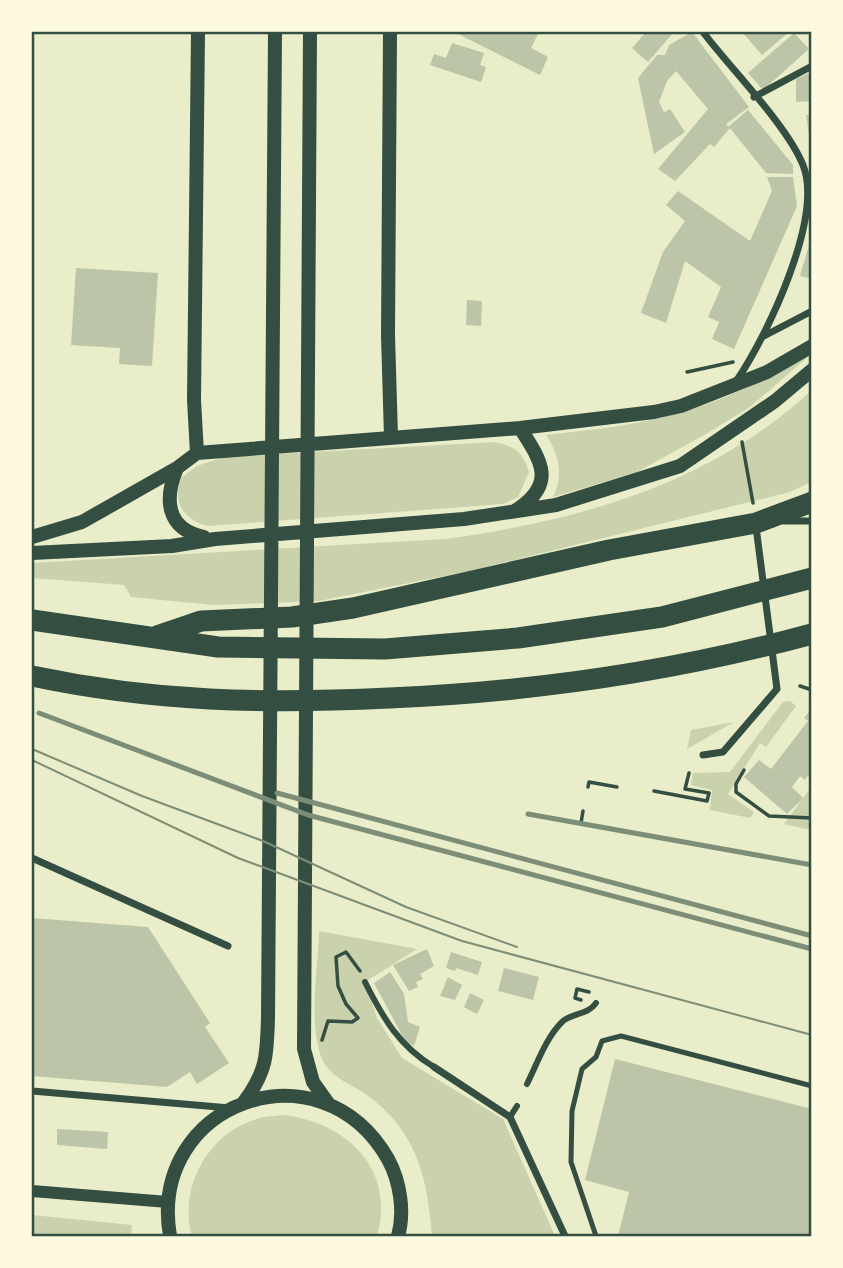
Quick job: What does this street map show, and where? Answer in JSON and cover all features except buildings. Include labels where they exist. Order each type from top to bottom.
[{"type":"highway","points":[[155,636],[201,621],[292,617],[353,608],[609,550],[756,523],[811,502]]},
{"type":"highway","points":[[32,620],[218,646],[385,649],[518,638],[662,617],[811,578]]},
{"type":"highway","points":[[32,676],[101,690],[212,702],[284,703],[465,695],[567,685],[670,669],[811,634]]},
{"type":"main road","points":[[197,453],[194,400],[198,32]]},
{"type":"main road","points":[[390,32],[388,335],[391,438]]},
{"type":"main road","points":[[238,1105],[258,1082],[267,1061],[275,34]]},
{"type":"main road","points":[[310,34],[304,1017],[307,1068],[328,1103]]},
{"type":"main road","points":[[32,537],[82,522],[177,468],[197,453],[520,428],[654,412],[681,406],[733,387],[767,372],[811,346]]},
{"type":"main road","points":[[32,553],[172,546],[215,539],[511,513],[556,505],[680,466],[739,426],[811,370]]},
{"type":"main road","points":[[511,513],[530,501],[540,488],[542,476],[542,465],[520,428]]},
{"type":"main road","points":[[177,468],[168,497],[175,518],[190,534],[215,539]]},
{"type":"main road","points":[[169,1236],[168,1202],[177,1166],[193,1138],[216,1116],[238,1105],[272,1095],[300,1096],[328,1103],[355,1118],[377,1140],[392,1167],[400,1197],[399,1234]]},
{"type":"street","points":[[703,32],[798,155],[804,166],[808,195],[802,234],[764,336],[733,387]]},
{"type":"street","points":[[754,97],[811,66]]},
{"type":"street","points":[[764,336],[811,311]]},
{"type":"street","points":[[703,755],[723,752],[777,689],[756,523],[811,521]]},
{"type":"street","points":[[32,858],[228,946]]},
{"type":"street","points":[[365,982],[392,1031],[411,1052],[510,1116],[565,1237]]},
{"type":"street","points":[[527,1084],[553,1033],[564,1020],[592,1009],[596,1003]]},
{"type":"street","points":[[32,1091],[238,1105]]},
{"type":"street","points":[[510,1116],[517,1106]]},
{"type":"street","points":[[32,1191],[168,1202]]},
{"type":"lane","points":[[596,1237],[571,1162],[572,1111],[582,1069],[596,1057],[602,1041],[621,1036],[811,1086]]},
{"type":"path","points":[[687,372],[753,357]]},
{"type":"path","points":[[739,426],[756,523]]},
{"type":"path","points":[[736,453],[744,449]]},
{"type":"path","points":[[743,500],[752,498]]},
{"type":"path","points":[[800,687],[811,690]]},
{"type":"path","points":[[744,770],[736,785],[736,792],[769,816],[811,818]]},
{"type":"path","points":[[654,791],[707,801],[709,793],[685,789],[689,773]]},
{"type":"path","points":[[588,787],[589,782],[617,787]]},
{"type":"path","points":[[581,823],[583,811]]},
{"type":"path","points":[[325,1036],[328,1021],[352,1022],[358,1018],[346,1004],[338,986],[336,957],[346,952],[365,982]]},
{"type":"green space","points":[[809,356],[750,407],[706,434],[637,472],[553,497],[559,473],[554,450],[546,435],[634,423],[685,411],[733,394]]},
{"type":"green space","points":[[811,391],[811,482],[790,492],[474,570],[319,601],[213,605],[131,597],[124,585],[32,578],[32,563],[445,539],[545,521],[593,509],[686,474],[771,424]]},
{"type":"green space","points":[[494,442],[517,451],[524,459],[529,472],[518,497],[503,504],[208,526],[192,519],[179,503],[181,478],[197,466],[224,457]]},
{"type":"green space","points":[[790,701],[796,706],[766,747],[760,743],[728,794],[754,812],[750,818],[710,810],[712,790],[691,785],[693,773],[730,772],[783,702]]},
{"type":"green space","points":[[734,722],[687,749],[691,730]]},
{"type":"green space","points":[[811,787],[811,830],[784,824]]},
{"type":"green space","points":[[319,931],[417,949],[365,982],[377,1018],[402,1058],[503,1119],[555,1236],[432,1236],[423,1175],[409,1141],[384,1110],[328,1069],[320,1054],[315,1024]]},
{"type":"green space","points":[[284,1115],[328,1128],[346,1139],[361,1153],[373,1170],[379,1190],[381,1212],[377,1236],[192,1236],[189,1199],[193,1182],[211,1150],[224,1136],[240,1126],[260,1118]]},
{"type":"green space","points":[[32,1215],[132,1225],[131,1236],[32,1236]]},
{"type":"tram line","points":[[32,749],[142,796],[263,841],[406,907],[517,947]]},
{"type":"tram line","points":[[32,760],[238,858],[462,941],[812,1035]]},
{"type":"railway","points":[[39,713],[308,815],[812,949]]},
{"type":"railway","points":[[277,793],[812,936]]},
{"type":"railway","points":[[528,814],[812,865]]}]
